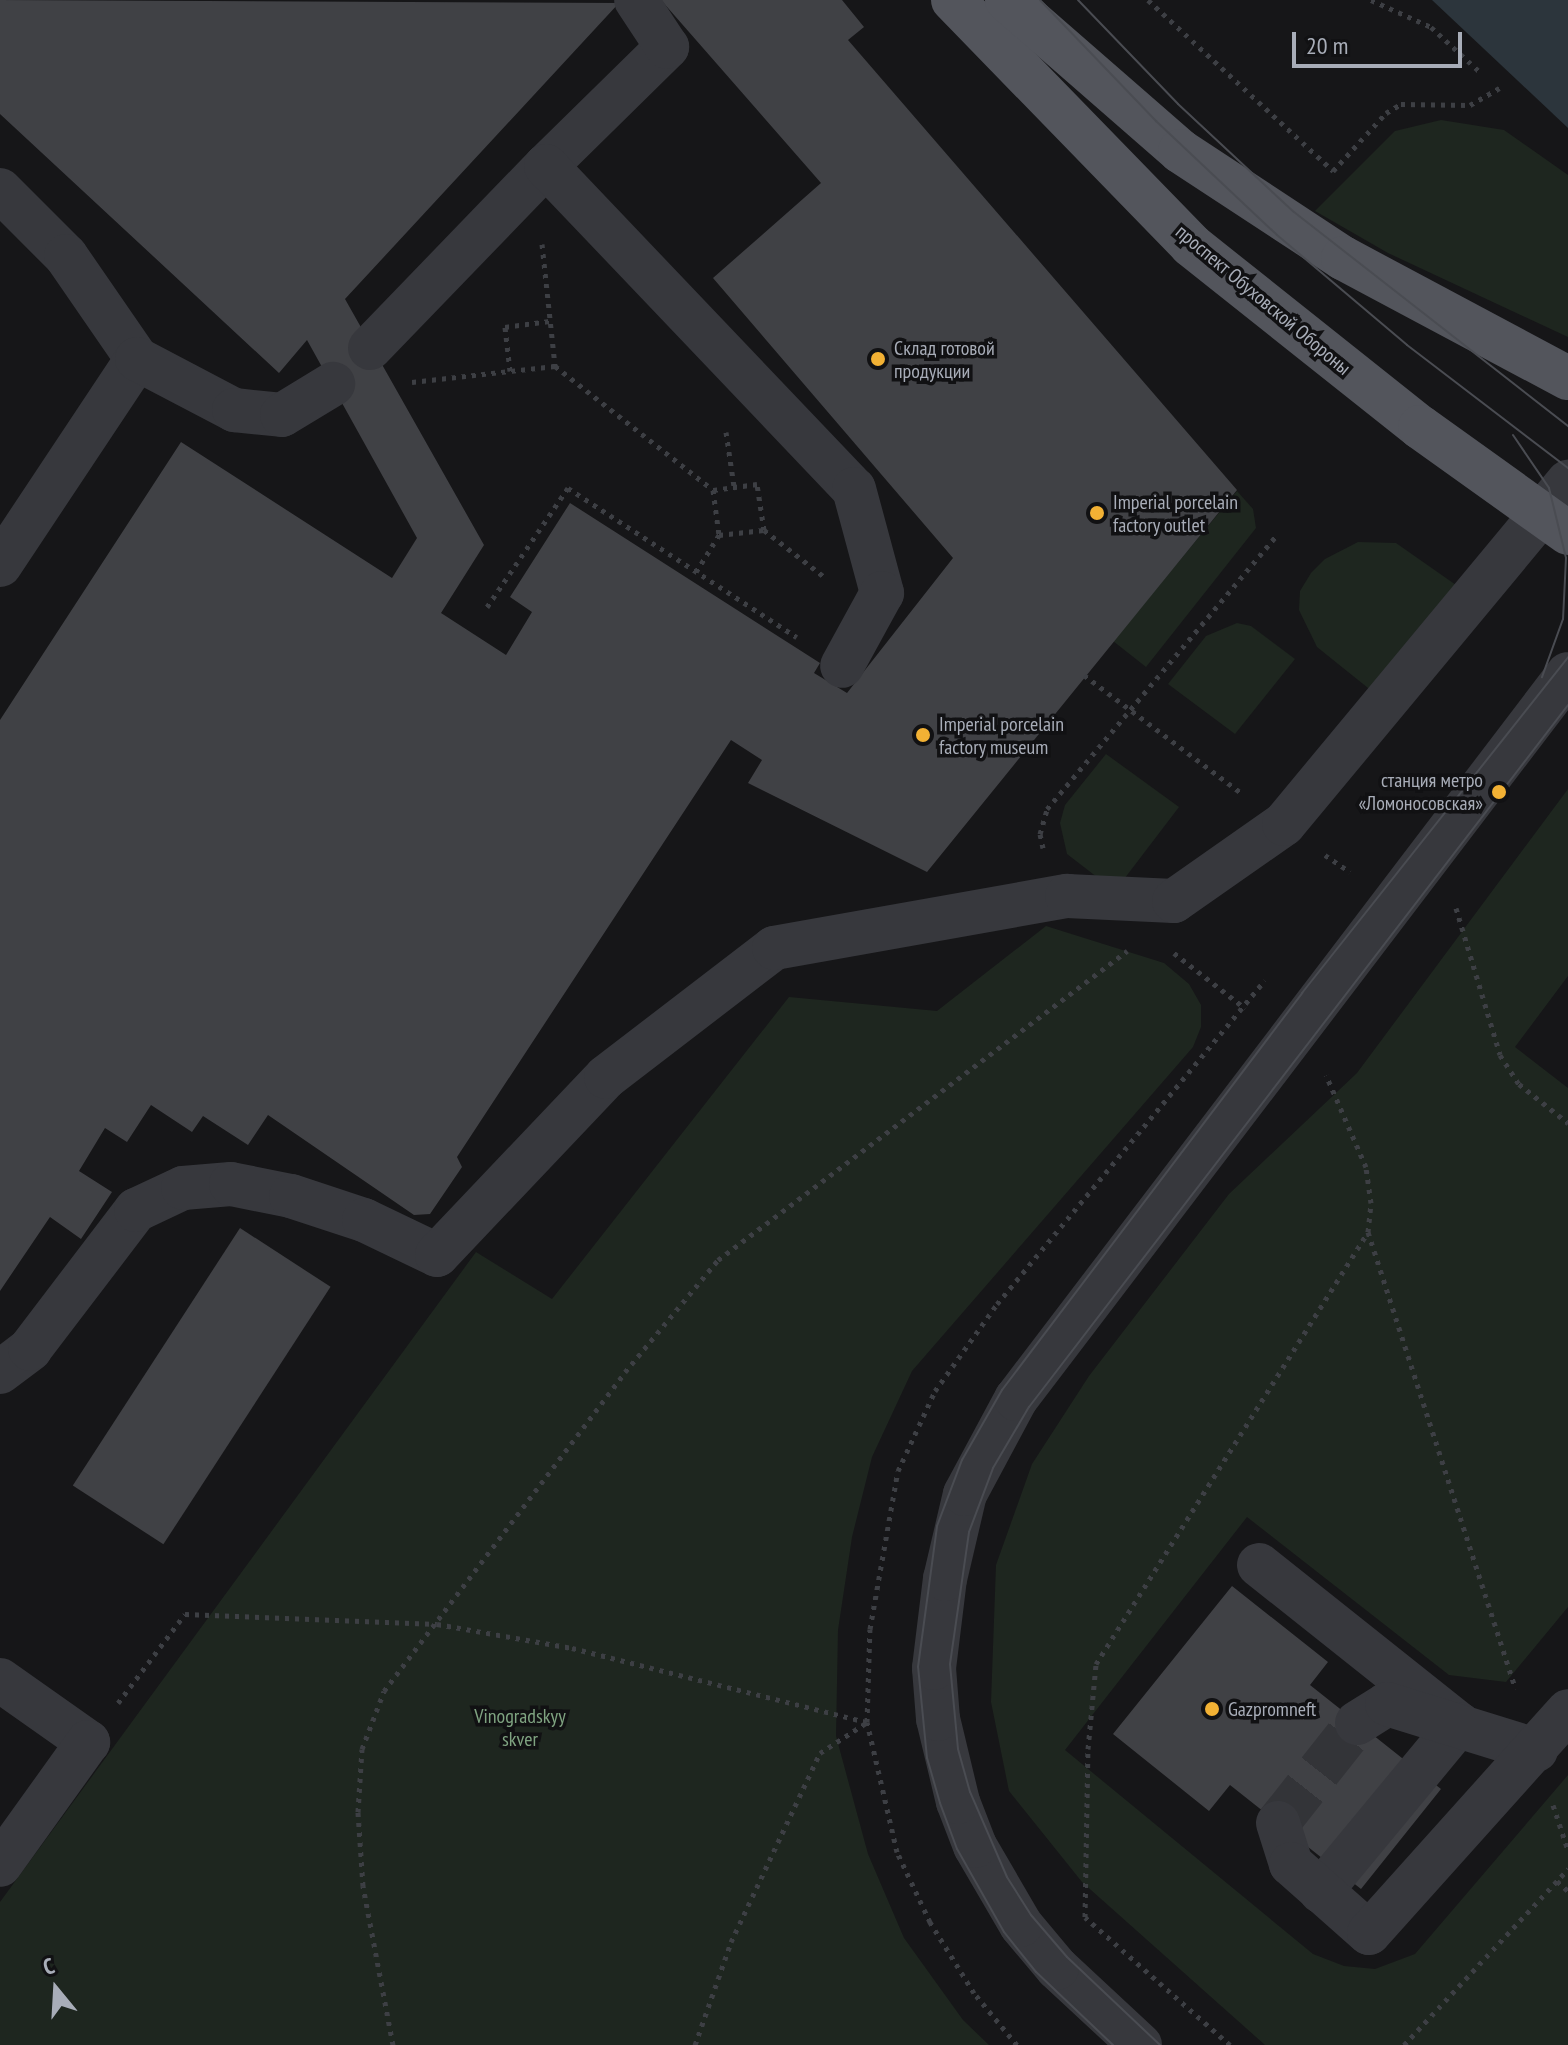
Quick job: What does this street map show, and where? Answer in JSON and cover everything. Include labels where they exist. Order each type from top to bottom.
[{"type":"main road","name":"проспект Обуховской Обороны","points":[[953,0],[1191,245],[1383,399],[1560,510]]},
{"type":"main road","points":[[1007,0],[1180,151],[1343,258],[1568,378]]},
{"type":"street","points":[[372,347],[546,166],[667,47],[636,0]]},
{"type":"street","points":[[546,166],[854,489],[882,593],[842,666]]},
{"type":"street","points":[[0,190],[66,256],[137,359],[234,410],[282,415],[333,384]]},
{"type":"street","points":[[0,565],[137,359]]},
{"type":"street","points":[[0,1372],[30,1349],[136,1210],[183,1188],[231,1184],[291,1196],[364,1220],[437,1255],[606,1077],[774,948],[1067,896],[1160,916],[1284,824],[1560,510]]},
{"type":"street","points":[[1140,2045],[1057,1968],[1021,1925],[975,1846],[946,1759],[934,1668],[953,1538],[980,1459],[1016,1399],[1568,674]]},
{"type":"street","points":[[1259,1565],[1459,1724]]},
{"type":"street","points":[[0,1680],[88,1742],[0,1865]]},
{"type":"street","points":[[1357,1723],[1387,1704],[1536,1750]]},
{"type":"street","points":[[1278,1823],[1291,1864],[1369,1933],[1568,1711]]},
{"type":"street","points":[[1321,1891],[1459,1724]]},
{"type":"path","points":[[1148,0],[1333,171],[1386,113],[1401,104],[1470,105],[1499,88]]},
{"type":"path","points":[[1371,0],[1431,27],[1481,73]]},
{"type":"path","points":[[546,166],[541,229],[555,366]]},
{"type":"path","points":[[510,371],[505,327],[550,321]]},
{"type":"path","points":[[372,347],[410,382],[555,366],[713,490],[719,535],[696,572]]},
{"type":"path","points":[[713,490],[757,484],[764,530],[870,614]]},
{"type":"path","points":[[487,607],[568,488],[842,666]]},
{"type":"path","points":[[719,535],[764,530]]},
{"type":"path","points":[[1067,896],[1040,834],[1047,809],[1275,537]]},
{"type":"path","points":[[1084,675],[1350,872]]},
{"type":"path","points":[[1454,902],[1500,1055],[1519,1084],[1568,1123]]},
{"type":"path","points":[[393,2045],[363,1886],[358,1812],[362,1749],[384,1691],[625,1372],[718,1260],[1113,965],[1160,916],[1243,1007]]},
{"type":"path","points":[[1368,1232],[1568,1850]]},
{"type":"path","points":[[88,1742],[185,1614],[437,1624],[572,1648],[867,1722],[820,1753],[731,1942],[695,2045]]},
{"type":"path","points":[[1404,2045],[1568,1869]]},
{"type":"path","points":[[1557,1881],[1568,1891]]},
{"type":"green space","points":[[1441,120],[1504,130],[1568,175],[1568,337],[1388,253],[1315,211],[1395,131]]},
{"type":"green space","points":[[1237,491],[1253,509],[1256,528],[1146,667],[1113,641]]},
{"type":"green space","points":[[1358,542],[1396,543],[1456,585],[1373,692],[1317,647],[1299,610],[1300,591],[1311,573],[1325,559]]},
{"type":"green space","points":[[1237,623],[1251,626],[1295,659],[1235,734],[1168,684],[1206,636]]},
{"type":"green space","points":[[1106,754],[1179,807],[1115,891],[1067,854],[1060,823],[1065,805]]},
{"type":"green space","points":[[1568,789],[1568,976],[1515,1047],[1568,1088],[1568,1607],[1506,1682],[1449,1675],[1247,1517],[1065,1750],[1313,1954],[1344,1966],[1375,1969],[1415,1954],[1568,1775],[1568,2045],[1265,2045],[1082,1882],[1009,1791],[991,1702],[996,1565],[1032,1464],[1089,1376],[1229,1194],[1357,1073]]},
{"type":"green space","name":"Vinogradskyy skver","points":[[1046,926],[1164,963],[1189,984],[1201,1005],[1201,1027],[1193,1047],[912,1371],[872,1457],[852,1537],[838,1630],[836,1736],[868,1854],[904,1938],[963,2020],[989,2045],[0,2045],[0,1902],[476,1252],[552,1299],[789,997],[937,1011]]},
{"type":"shaded area","points":[[1432,0],[1568,0],[1568,128]]},
{"type":"building","points":[[0,0],[619,3],[345,299],[484,545],[441,613],[506,655],[532,612],[510,597],[570,503],[820,663],[814,673],[847,693],[953,558],[713,278],[821,183],[661,0],[842,0],[864,27],[848,40],[1237,490],[927,872],[748,783],[762,760],[731,740],[457,1157],[462,1167],[430,1214],[414,1215],[268,1115],[248,1145],[203,1116],[192,1132],[151,1105],[127,1142],[105,1128],[79,1171],[112,1192],[81,1239],[50,1217],[0,1291],[0,720],[181,442],[392,578],[417,538],[307,340],[279,373],[0,114]]},
{"type":"building","points":[[240,1228],[331,1287],[163,1544],[73,1485]]},
{"type":"building","points":[[1232,1586],[1328,1662],[1310,1685],[1441,1789],[1361,1889],[1230,1785],[1209,1811],[1113,1734]]},
{"type":"tunnel","points":[[1278,1823],[1357,1723]]},
{"type":"tram line","points":[[1040,0],[1156,121],[1277,235],[1407,345],[1568,468]]},
{"type":"tram line","points":[[1078,0],[1178,104],[1294,212],[1568,426]]},
{"type":"tram line","points":[[1513,435],[1549,488],[1566,558],[1563,619],[1542,677]]},
{"type":"tram line","points":[[1113,2045],[1036,1972],[1004,1932],[957,1849],[940,1803],[927,1758],[918,1667],[937,1526],[962,1460],[1002,1390],[1302,993],[1568,657]]},
{"type":"tram line","points":[[1160,2045],[1067,1957],[1031,1915],[1007,1877],[970,1792],[958,1749],[950,1664],[969,1532],[993,1468],[1029,1407],[1568,705]]},
{"type":"place","name":"Склад готовой продукции","points":[[878,359]]},
{"type":"place","name":"Imperial porcelain factory outlet","points":[[1097,513]]},
{"type":"place","name":"Imperial porcelain factory museum","points":[[923,735]]},
{"type":"place","name":"станция метро «Ломоносовская»","points":[[1499,792]]},
{"type":"place","name":"Gazpromneft","points":[[1212,1709]]}]
